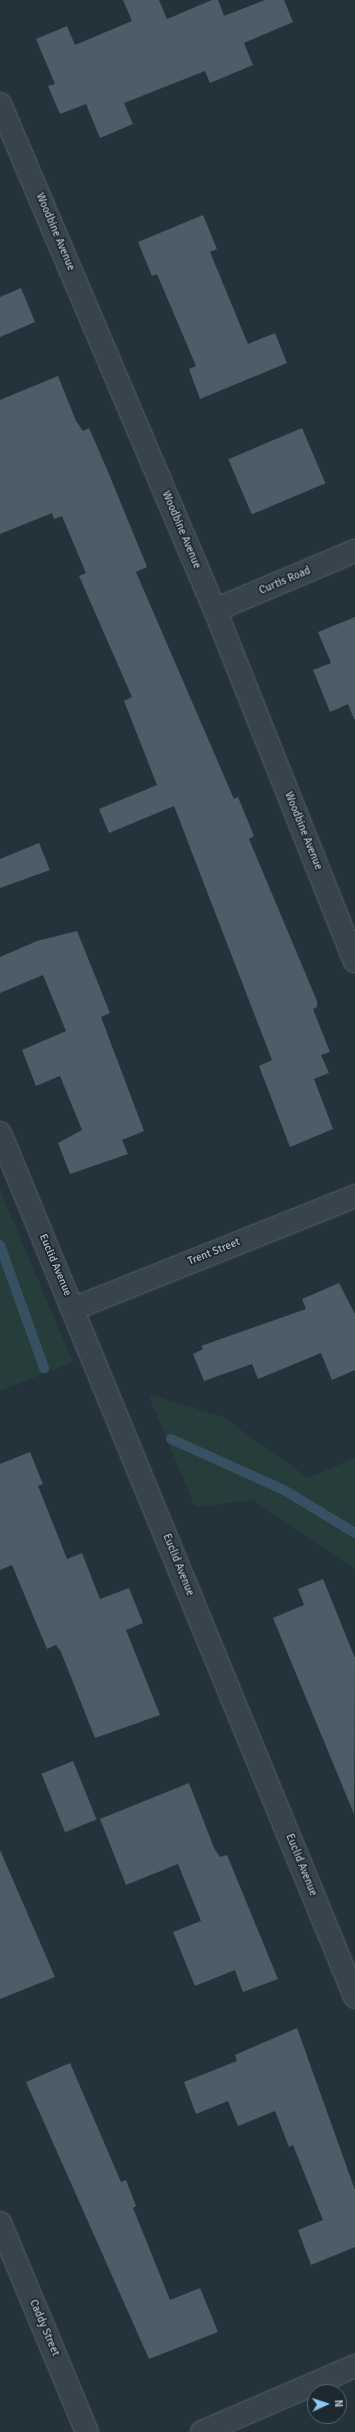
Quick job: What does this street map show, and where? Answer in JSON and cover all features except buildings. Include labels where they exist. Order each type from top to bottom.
[{"type":"street","name":"Woodbine Avenue","points":[[0,104],[215,610],[355,960]]},
{"type":"street","name":"Curtis Road","points":[[215,610],[355,551]]},
{"type":"street","name":"Euclid Avenue","points":[[0,1133],[355,1997]]},
{"type":"street","name":"Trent Street","points":[[73,1309],[355,1196]]},
{"type":"street","name":"Caddy Street","points":[[0,2223],[87,2432]]},
{"type":"street","points":[[202,2432],[355,2366]]},
{"type":"green space","points":[[0,1190],[73,1362],[0,1391]]},
{"type":"green space","points":[[148,1394],[223,1417],[308,1478],[355,1458],[355,1569],[253,1500],[195,1507]]},
{"type":"waterway","points":[[0,1245],[44,1368]]},
{"type":"waterway","points":[[171,1439],[284,1490],[355,1533]]}]
